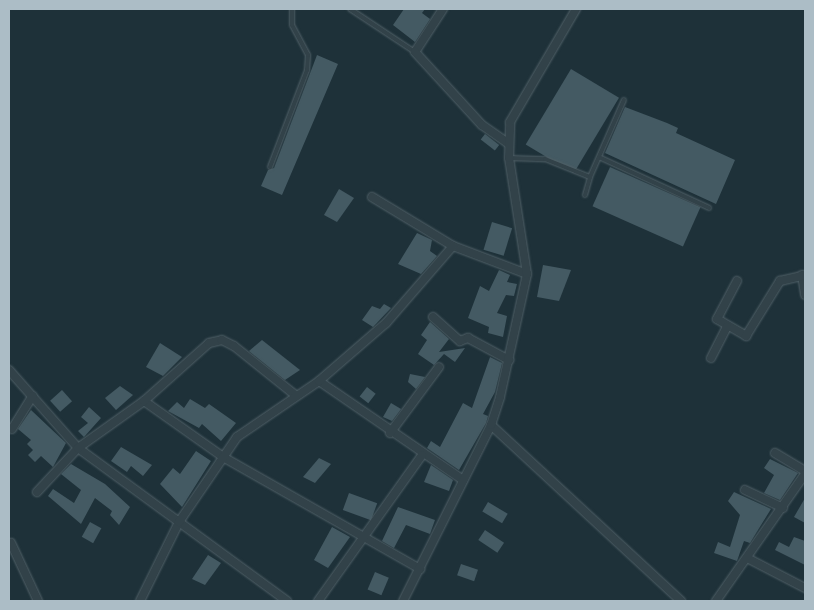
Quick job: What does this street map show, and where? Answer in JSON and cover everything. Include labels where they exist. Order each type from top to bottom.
[{"type":"street","points":[[443,9],[415,52],[482,125],[508,143]]},
{"type":"street","points":[[403,601],[491,425],[509,360],[527,274],[509,158],[508,143],[515,107],[576,9]]},
{"type":"street","points":[[372,197],[453,246],[527,274]]},
{"type":"street","points":[[140,601],[179,522],[238,437],[294,394],[319,381],[403,307],[453,246]]},
{"type":"street","points":[[737,281],[717,319],[727,328],[746,336],[780,281],[804,275],[805,295]]},
{"type":"street","points":[[433,316],[460,341],[468,338],[509,360]]},
{"type":"street","points":[[711,358],[727,328]]},
{"type":"street","points":[[37,492],[78,448],[144,401],[198,349],[222,340],[294,394]]},
{"type":"street","points":[[390,433],[438,367]]},
{"type":"street","points":[[9,370],[78,448],[287,601]]},
{"type":"street","points":[[319,381],[390,433],[463,480]]},
{"type":"street","points":[[12,429],[33,396]]},
{"type":"street","points":[[144,401],[223,457],[420,569]]},
{"type":"street","points":[[491,425],[681,601]]},
{"type":"street","points":[[716,601],[749,559],[805,472],[775,453]]},
{"type":"street","points":[[318,601],[362,536],[422,455]]},
{"type":"street","points":[[745,490],[783,508]]},
{"type":"street","points":[[11,543],[38,601]]},
{"type":"street","points":[[749,559],[805,588]]},
{"type":"lane","points":[[270,167],[308,70],[308,55],[292,25],[292,9]]},
{"type":"lane","points":[[350,9],[415,52]]},
{"type":"lane","points":[[585,195],[590,178],[624,100]]},
{"type":"lane","points":[[509,158],[545,159],[590,178]]},
{"type":"lane","points":[[600,158],[709,208]]},
{"type":"building","points":[[404,9],[425,9],[422,13],[430,19],[415,42],[393,25]]},
{"type":"building","points":[[317,55],[338,64],[282,195],[261,186],[268,170],[274,168]]},
{"type":"building","points":[[571,69],[619,98],[574,173],[526,144]]},
{"type":"building","points":[[625,107],[678,128],[676,133],[735,160],[716,204],[605,153]]},
{"type":"building","points":[[485,134],[499,145],[495,151],[481,140]]},
{"type":"building","points":[[610,167],[700,207],[683,247],[593,206]]},
{"type":"building","points":[[339,189],[354,198],[337,222],[324,215]]},
{"type":"building","points":[[492,222],[512,228],[504,256],[484,250]]},
{"type":"building","points":[[417,233],[432,240],[430,251],[437,256],[421,274],[398,264]]},
{"type":"building","points":[[543,265],[571,270],[559,301],[537,297]]},
{"type":"building","points":[[499,270],[510,275],[507,282],[517,284],[514,296],[506,295],[497,313],[507,316],[503,337],[488,333],[489,327],[468,318],[480,286],[489,291]]},
{"type":"building","points":[[384,304],[391,308],[373,327],[362,320],[372,306],[380,309]]},
{"type":"building","points":[[430,322],[449,339],[439,352],[465,348],[455,362],[444,354],[434,365],[418,354],[427,340],[421,335]]},
{"type":"building","points":[[262,340],[300,370],[285,380],[249,351]]},
{"type":"building","points":[[160,343],[182,357],[163,376],[146,367]]},
{"type":"building","points":[[490,357],[502,363],[495,392],[483,414],[488,416],[486,423],[459,470],[427,448],[431,441],[440,447],[463,403],[472,408]]},
{"type":"building","points":[[410,374],[425,377],[416,389],[408,382]]},
{"type":"building","points":[[120,386],[133,395],[116,410],[105,398]]},
{"type":"building","points":[[367,387],[376,394],[368,403],[360,396]]},
{"type":"building","points":[[62,390],[72,401],[60,412],[50,401]]},
{"type":"building","points":[[190,399],[205,408],[209,404],[236,423],[221,441],[202,424],[199,428],[168,411],[177,402],[184,408]]},
{"type":"building","points":[[391,403],[401,409],[392,421],[383,417]]},
{"type":"building","points":[[89,407],[101,418],[84,437],[78,431],[88,423],[81,417]]},
{"type":"building","points":[[31,410],[66,443],[53,467],[41,456],[35,462],[28,455],[33,450],[27,444],[31,440],[18,429]]},
{"type":"building","points":[[121,447],[152,465],[143,476],[131,466],[127,472],[111,461]]},
{"type":"building","points":[[196,451],[211,461],[182,507],[160,484],[173,468],[180,474]]},
{"type":"building","points":[[319,458],[331,464],[315,483],[303,477]]},
{"type":"building","points":[[770,459],[798,473],[780,500],[764,493],[774,475],[764,468]]},
{"type":"building","points":[[71,464],[105,484],[130,507],[119,525],[110,515],[112,511],[95,498],[81,524],[48,496],[53,489],[74,503],[81,490],[61,474]]},
{"type":"building","points":[[431,465],[453,480],[449,491],[424,482]]},
{"type":"building","points":[[734,492],[771,509],[750,543],[744,541],[737,561],[714,553],[718,542],[730,547],[740,515],[728,501]]},
{"type":"building","points":[[349,493],[377,503],[371,520],[343,510]]},
{"type":"building","points":[[805,498],[805,523],[794,517]]},
{"type":"building","points":[[488,502],[508,514],[502,523],[482,511]]},
{"type":"building","points":[[398,507],[435,520],[430,534],[406,525],[394,548],[382,541]]},
{"type":"building","points":[[90,522],[101,528],[93,543],[82,537]]},
{"type":"building","points":[[332,527],[350,537],[328,568],[314,560]]},
{"type":"building","points":[[485,530],[504,543],[497,553],[478,540]]},
{"type":"building","points":[[794,537],[805,541],[805,565],[775,550],[779,542],[789,547]]},
{"type":"building","points":[[208,555],[221,563],[205,585],[192,579]]},
{"type":"building","points":[[461,564],[478,570],[474,581],[457,575]]},
{"type":"building","points":[[375,572],[389,578],[381,595],[368,589]]}]
